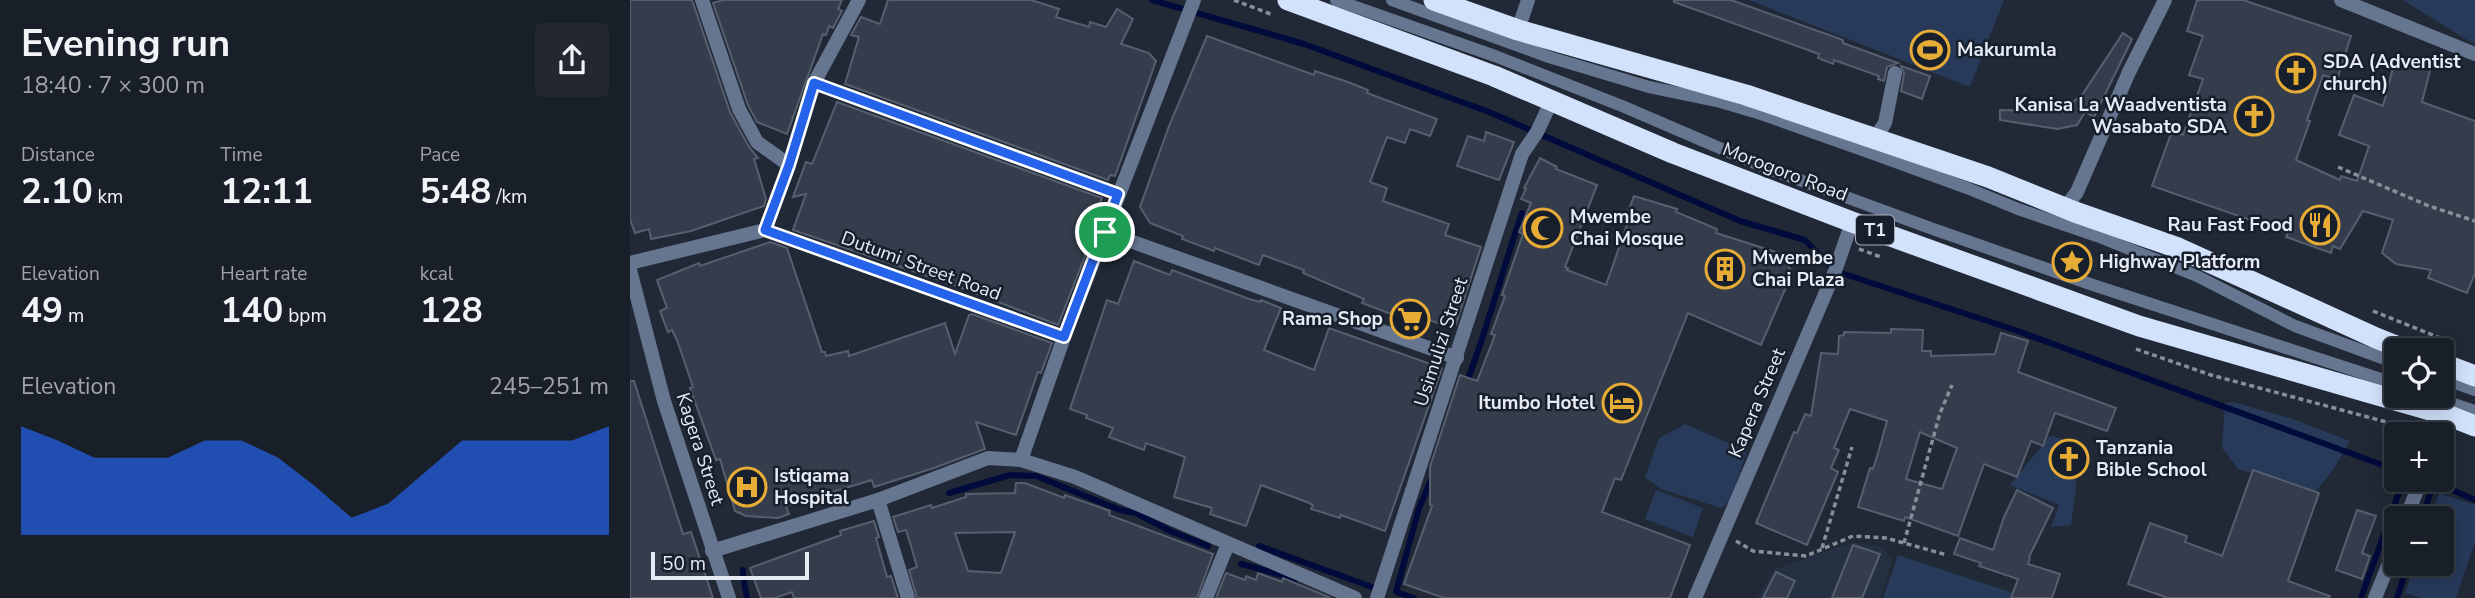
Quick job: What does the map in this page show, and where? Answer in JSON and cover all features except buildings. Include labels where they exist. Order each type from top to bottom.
[{"type":"highway","name":"Morogoro Road","points":[[1288,0],[1494,76],[1673,153],[1852,222],[2139,326],[2433,422]]},
{"type":"highway","points":[[1434,0],[1518,30],[1746,95],[1988,177],[2178,248],[2384,340]]},
{"type":"highway","points":[[2454,368],[2475,376]]},
{"type":"highway","name":"Morogoro Road","points":[[2454,425],[2475,426]]},
{"type":"street","points":[[702,0],[739,109],[757,142],[789,165]]},
{"type":"street","points":[[630,263],[765,230],[789,165],[814,83],[859,0]]},
{"type":"street","points":[[1021,460],[1064,337],[1194,0]]},
{"type":"street","points":[[1518,30],[1528,0]]},
{"type":"street","points":[[2065,208],[2077,191],[2129,72],[2165,0]]},
{"type":"street","points":[[2341,0],[2475,54]]},
{"type":"street","points":[[1875,138],[1885,123],[1895,73]]},
{"type":"street","points":[[814,83],[1118,194]]},
{"type":"street","name":"Usimulizi Street","points":[[1377,598],[1522,155],[1537,132],[1551,102]]},
{"type":"street","name":"Kapera Street","points":[[1695,598],[1836,271],[1852,222]]},
{"type":"street","name":"Dutumi Street Road","points":[[765,230],[1064,337]]},
{"type":"street","points":[[1105,232],[1457,358]]},
{"type":"street","name":"Kagera Street","points":[[630,270],[664,401],[729,598]]},
{"type":"street","points":[[712,551],[878,499],[988,458],[1021,460],[1075,477],[1355,598]]},
{"type":"street","points":[[878,499],[908,598]]},
{"type":"street","points":[[1206,598],[1228,544]]},
{"type":"street","points":[[2375,598],[2384,576]]},
{"type":"lane","name":"Morogoro Road","points":[[1336,0],[1495,56],[1622,106],[1763,167],[1920,225],[2384,380]]},
{"type":"lane","points":[[1392,0],[1549,57],[1649,87],[1717,101],[1761,114],[1967,188],[2197,276],[2295,326],[2384,359]]},
{"type":"lane","points":[[2454,383],[2475,390]]},
{"type":"lane","points":[[2454,404],[2475,411]]},
{"type":"path","points":[[2338,167],[2429,206],[2475,221]]},
{"type":"path","points":[[1904,542],[1940,413],[1952,385]]},
{"type":"path","points":[[1822,548],[1852,447]]},
{"type":"path","points":[[1722,533],[1753,551],[1806,556],[1853,536],[1886,538],[1947,555]]},
{"type":"shaded area","name":"Makurumla","points":[[1749,0],[2004,0],[1970,87]]},
{"type":"shaded area","points":[[2403,0],[2475,0],[2475,43],[2472,43]]},
{"type":"shaded area","points":[[2233,402],[2290,418],[2350,441],[2333,470],[2315,492],[2238,469],[2222,448],[2225,403]]},
{"type":"shaded area","points":[[1685,424],[1747,451],[1731,499],[1721,508],[1661,489],[1645,477],[1659,438]]},
{"type":"shaded area","points":[[2050,436],[2073,441],[2076,487],[2071,525],[2051,527],[2059,505],[2010,485]]},
{"type":"shaded area","points":[[1656,490],[1703,508],[1693,537],[1645,519]]},
{"type":"shaded area","points":[[2439,493],[2475,505],[2475,542],[2456,598],[2421,598],[2405,593],[2411,576],[2454,576],[2454,506],[2435,506]]},
{"type":"shaded area","points":[[1853,542],[1883,547],[1892,561],[1880,598],[1757,598],[1775,569]]},
{"type":"shaded area","points":[[1898,555],[2016,594],[2014,598],[1883,598]]},
{"type":"waterway","points":[[1152,0],[1304,44],[1489,112],[1740,221],[1805,240],[1835,271],[2015,330],[2384,466]]},
{"type":"waterway","points":[[1466,384],[1522,213]]},
{"type":"waterway","points":[[949,493],[1010,475],[1036,476],[1120,510],[1136,513],[1170,531],[1208,546]]},
{"type":"waterway","points":[[1414,598],[1396,592],[1419,508],[1433,475]]},
{"type":"waterway","points":[[2454,491],[2475,500]]},
{"type":"waterway","points":[[2361,598],[2399,492]]},
{"type":"waterway","points":[[2426,506],[2431,492]]},
{"type":"waterway","points":[[1259,546],[1372,587]]},
{"type":"waterway","points":[[1241,564],[1296,579]]},
{"type":"waterway","points":[[743,570],[743,576]]},
{"type":"waterway","points":[[2397,598],[2404,576]]},
{"type":"waterway","points":[[744,581],[747,598]]},
{"type":"place","name":"Makurumla","points":[[1930,50]]},
{"type":"place","name":"SDA (Adventist church)","points":[[2296,73]]},
{"type":"place","name":"Kanisa La Waadventista Wasabato SDA","points":[[2254,116]]},
{"type":"place","name":"Rau Fast Food","points":[[2320,225]]},
{"type":"place","name":"Mwembe Chai Mosque","points":[[1543,228]]},
{"type":"place","name":"Highway Platform","points":[[2072,262]]},
{"type":"place","name":"Mwembe Chai Plaza","points":[[1725,269]]},
{"type":"place","name":"Rama Shop","points":[[1410,319]]},
{"type":"place","name":"Itumbo Hotel","points":[[1622,403]]},
{"type":"place","name":"Tanzania Bible School","points":[[2069,459]]},
{"type":"place","name":"Istiqama Hospital","points":[[747,487]]},
{"type":"route","points":[[814,83],[1118,194],[1105,232],[1064,337],[765,230],[789,165],[814,83]]}]
